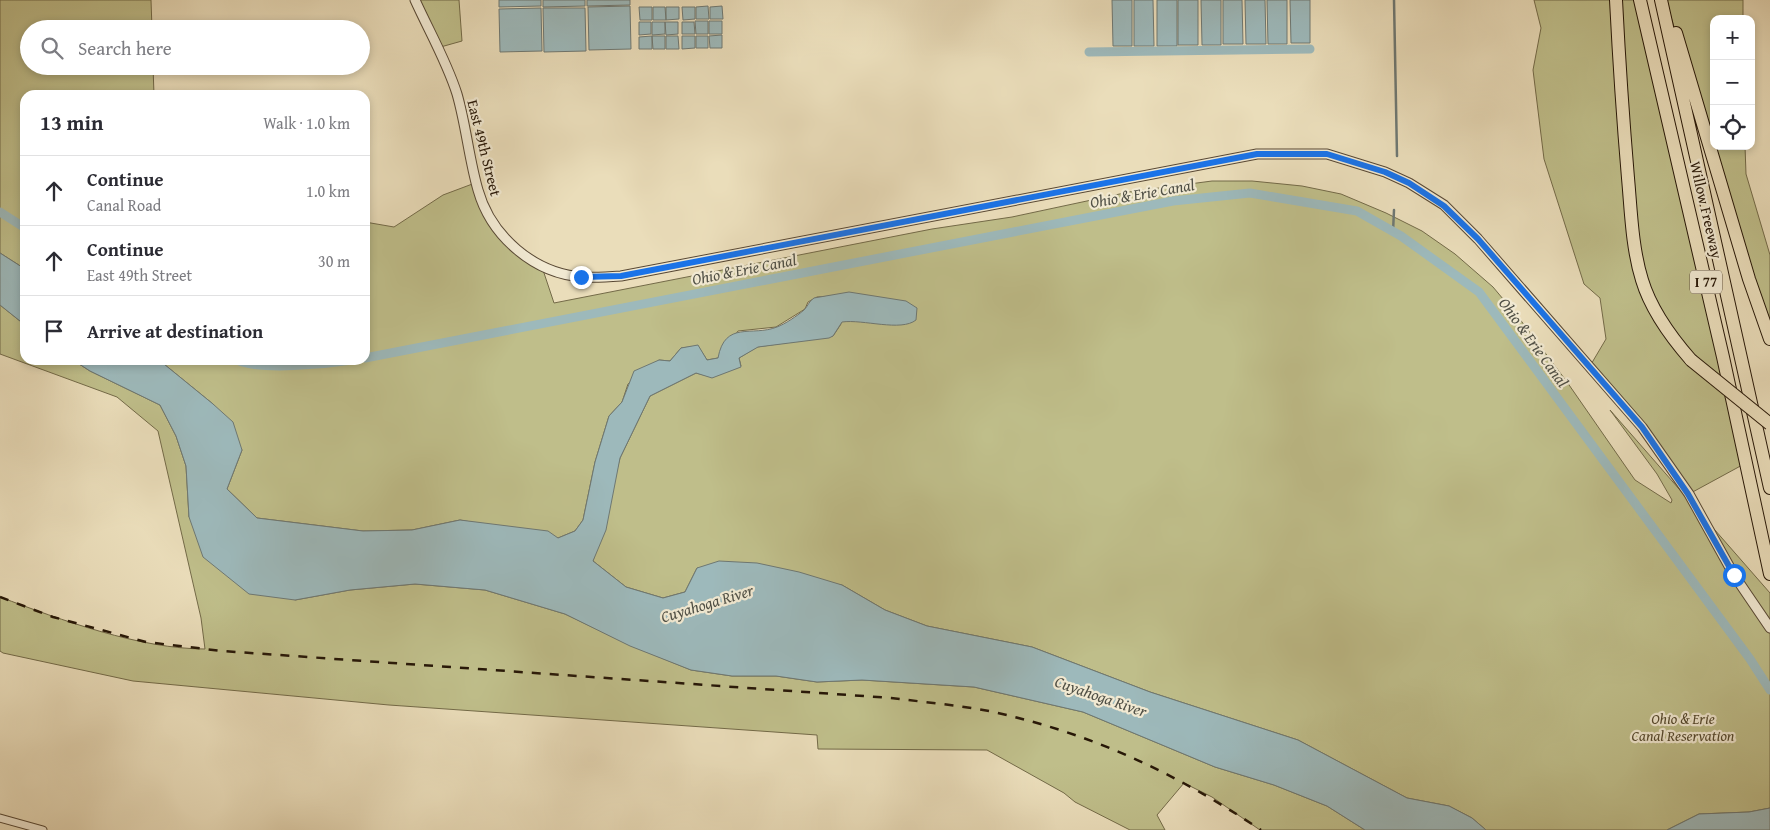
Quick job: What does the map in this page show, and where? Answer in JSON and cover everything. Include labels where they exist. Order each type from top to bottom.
[{"type":"highway","points":[[1616,0],[1624,131],[1637,257],[1642,280],[1653,308],[1673,338],[1691,360],[1770,424]]},
{"type":"highway","name":"Willow Freeway","points":[[1640,0],[1724,357],[1769,570]]},
{"type":"highway","name":"Willow Freeway","points":[[1661,0],[1770,488]]},
{"type":"highway","points":[[1666,0],[1749,279],[1770,339]]},
{"type":"street","name":"East 49th Street","points":[[415,0],[456,93],[477,188],[494,226],[510,245],[533,260],[561,273],[581,277],[621,276],[1257,154],[1327,154],[1360,163],[1409,183],[1444,206],[1478,239],[1642,427],[1688,494],[1734,575],[1770,628]]},
{"type":"street","points":[[0,818],[43,830]]},
{"type":"green space","points":[[0,0],[151,0],[152,20],[20,20],[20,75],[153,75],[154,90],[20,90],[20,266],[0,253]]},
{"type":"green space","points":[[415,0],[459,0],[462,41],[437,48]]},
{"type":"green space","points":[[1534,0],[1640,0],[1746,463],[1689,494],[1590,366],[1606,339],[1600,298],[1584,284],[1544,159],[1533,70],[1541,28]]},
{"type":"green space","points":[[1666,0],[1743,0],[1743,15],[1710,15],[1710,148]]},
{"type":"green space","points":[[1711,150],[1745,150],[1746,174],[1770,255],[1770,339],[1749,279]]},
{"type":"green space","name":"Ohio & Erie Canal Reservation","points":[[1212,181],[1252,181],[1302,186],[1341,194],[1422,231],[1455,254],[1493,287],[1567,382],[1635,480],[1671,503],[1672,500],[1657,474],[1610,410],[1770,593],[1770,808],[1749,812],[1699,814],[1667,830],[1486,830],[1472,818],[1449,806],[1407,798],[1298,740],[1150,692],[1032,647],[927,626],[885,610],[842,585],[697,568],[685,592],[663,598],[626,587],[593,561],[620,458],[650,396],[696,373],[712,377],[741,366],[739,358],[757,347],[833,336],[841,324],[833,296],[817,297],[808,302],[805,309],[776,327],[738,331],[718,358],[707,360],[698,346],[681,348],[670,361],[659,360],[628,384],[622,402],[609,416],[595,462],[583,520],[575,531],[558,538],[460,520],[412,530],[363,531],[257,518],[227,489],[242,450],[213,404],[165,365],[370,365],[370,223],[394,227],[443,195],[475,183],[494,226],[541,264],[554,303],[932,229],[1012,217],[1129,192]]},
{"type":"green space","points":[[0,305],[20,321],[20,361],[0,354]]},
{"type":"green space","points":[[30,365],[81,365],[160,405],[176,436],[186,466],[189,517],[295,600],[350,590],[415,584],[485,590],[565,614],[630,645],[691,670],[732,676],[776,676],[817,682],[862,680],[974,687],[1083,712],[1215,767],[1274,785],[1327,806],[1365,830],[1260,830],[1212,797],[1184,783],[1157,815],[1165,830],[1130,830],[1075,802],[1064,793],[987,750],[818,749],[817,735],[389,705],[133,681],[3,653],[0,651],[0,597],[75,624],[128,639],[180,648],[205,649],[201,618],[158,431],[117,397]]},
{"type":"water","points":[[499,0],[541,0],[541,6],[499,7]]},
{"type":"water","points":[[543,0],[585,0],[585,6],[543,7]]},
{"type":"water","points":[[587,0],[630,0],[630,5],[587,6]]},
{"type":"water","points":[[1112,0],[1132,0],[1132,46],[1113,46]]},
{"type":"water","points":[[1134,0],[1153,0],[1154,46],[1134,46]]},
{"type":"water","points":[[1157,0],[1177,0],[1177,46],[1157,46]]},
{"type":"water","points":[[1178,0],[1198,0],[1198,45],[1178,45]]},
{"type":"water","points":[[1201,0],[1221,0],[1221,45],[1202,45]]},
{"type":"water","points":[[1223,0],[1242,0],[1243,44],[1223,44]]},
{"type":"water","points":[[1245,0],[1265,0],[1266,44],[1246,44]]},
{"type":"water","points":[[1267,0],[1287,0],[1287,44],[1268,44]]},
{"type":"water","points":[[1290,0],[1310,0],[1310,43],[1291,43]]},
{"type":"water","points":[[630,6],[631,49],[589,50],[588,7]]},
{"type":"water","points":[[708,6],[709,19],[696,19],[696,7]]},
{"type":"water","points":[[722,6],[723,19],[710,19],[710,7]]},
{"type":"water","points":[[639,7],[652,7],[652,20],[640,20]]},
{"type":"water","points":[[653,7],[665,7],[666,20],[653,20]]},
{"type":"water","points":[[666,7],[679,7],[679,19],[666,20]]},
{"type":"water","points":[[682,7],[695,7],[695,19],[683,20]]},
{"type":"water","points":[[541,8],[542,51],[500,52],[499,9]]},
{"type":"water","points":[[543,8],[585,8],[586,51],[544,52]]},
{"type":"water","points":[[695,21],[708,21],[708,34],[696,34]]},
{"type":"water","points":[[709,21],[722,21],[722,34],[709,34]]},
{"type":"water","points":[[639,22],[651,22],[651,34],[639,35]]},
{"type":"water","points":[[652,22],[665,22],[665,34],[652,35]]},
{"type":"water","points":[[665,22],[678,22],[678,34],[666,35]]},
{"type":"water","points":[[682,22],[694,22],[695,34],[682,34]]},
{"type":"water","points":[[722,35],[722,48],[710,48],[709,36]]},
{"type":"water","points":[[652,36],[665,36],[665,49],[653,49]]},
{"type":"water","points":[[652,36],[652,49],[639,49],[639,37]]},
{"type":"water","points":[[666,36],[678,36],[679,49],[666,49]]},
{"type":"water","points":[[682,36],[695,36],[695,48],[682,49]]},
{"type":"water","points":[[696,36],[708,36],[708,48],[696,48]]},
{"type":"water","points":[[0,253],[20,266],[20,321],[0,305]]},
{"type":"water","name":"Cuyahoga River","points":[[849,292],[906,301],[917,308],[916,320],[901,325],[842,322],[833,336],[829,338],[758,347],[739,358],[741,367],[712,378],[696,373],[650,396],[620,458],[606,530],[593,561],[626,587],[663,598],[685,592],[697,568],[719,561],[757,563],[799,572],[842,585],[885,610],[927,626],[1032,647],[1150,692],[1298,740],[1407,798],[1449,806],[1472,818],[1486,830],[1365,830],[1327,806],[1274,785],[1215,767],[1083,712],[974,687],[862,680],[817,682],[776,676],[732,676],[691,670],[630,646],[565,614],[485,590],[415,584],[350,590],[295,600],[249,594],[203,557],[189,517],[186,466],[176,436],[160,405],[81,365],[165,365],[213,404],[233,422],[242,450],[227,489],[257,518],[363,531],[412,530],[460,520],[548,531],[558,538],[575,531],[583,520],[595,462],[609,416],[622,402],[634,371],[659,360],[670,361],[681,348],[698,345],[707,360],[718,358],[722,346],[733,334],[768,330],[777,327],[801,312],[814,298]]},
{"type":"water","points":[[1770,808],[1770,830],[1667,830],[1699,814],[1749,812]]},
{"type":"waterway","points":[[1394,0],[1397,156]]},
{"type":"waterway","points":[[1089,52],[1310,49]]},
{"type":"waterway","name":"Ohio & Erie Canal","points":[[370,357],[1173,201],[1250,193],[1357,211],[1401,236],[1479,292],[1750,659],[1770,690]]},
{"type":"waterway","points":[[1393,232],[1394,210]]},
{"type":"waterway","name":"Ohio & Erie Canal","points":[[0,212],[20,225]]},
{"type":"waterway","name":"Ohio & Erie Canal","points":[[261,365],[310,365]]},
{"type":"railway","points":[[0,597],[53,617],[146,642],[222,651],[891,698],[989,711],[1062,731],[1131,757],[1196,790],[1261,830]]},
{"type":"route","points":[[581,277],[621,276],[1257,154],[1327,154],[1360,163],[1409,183],[1444,206],[1478,239],[1577,350],[1642,427],[1688,494],[1734,575]]}]
